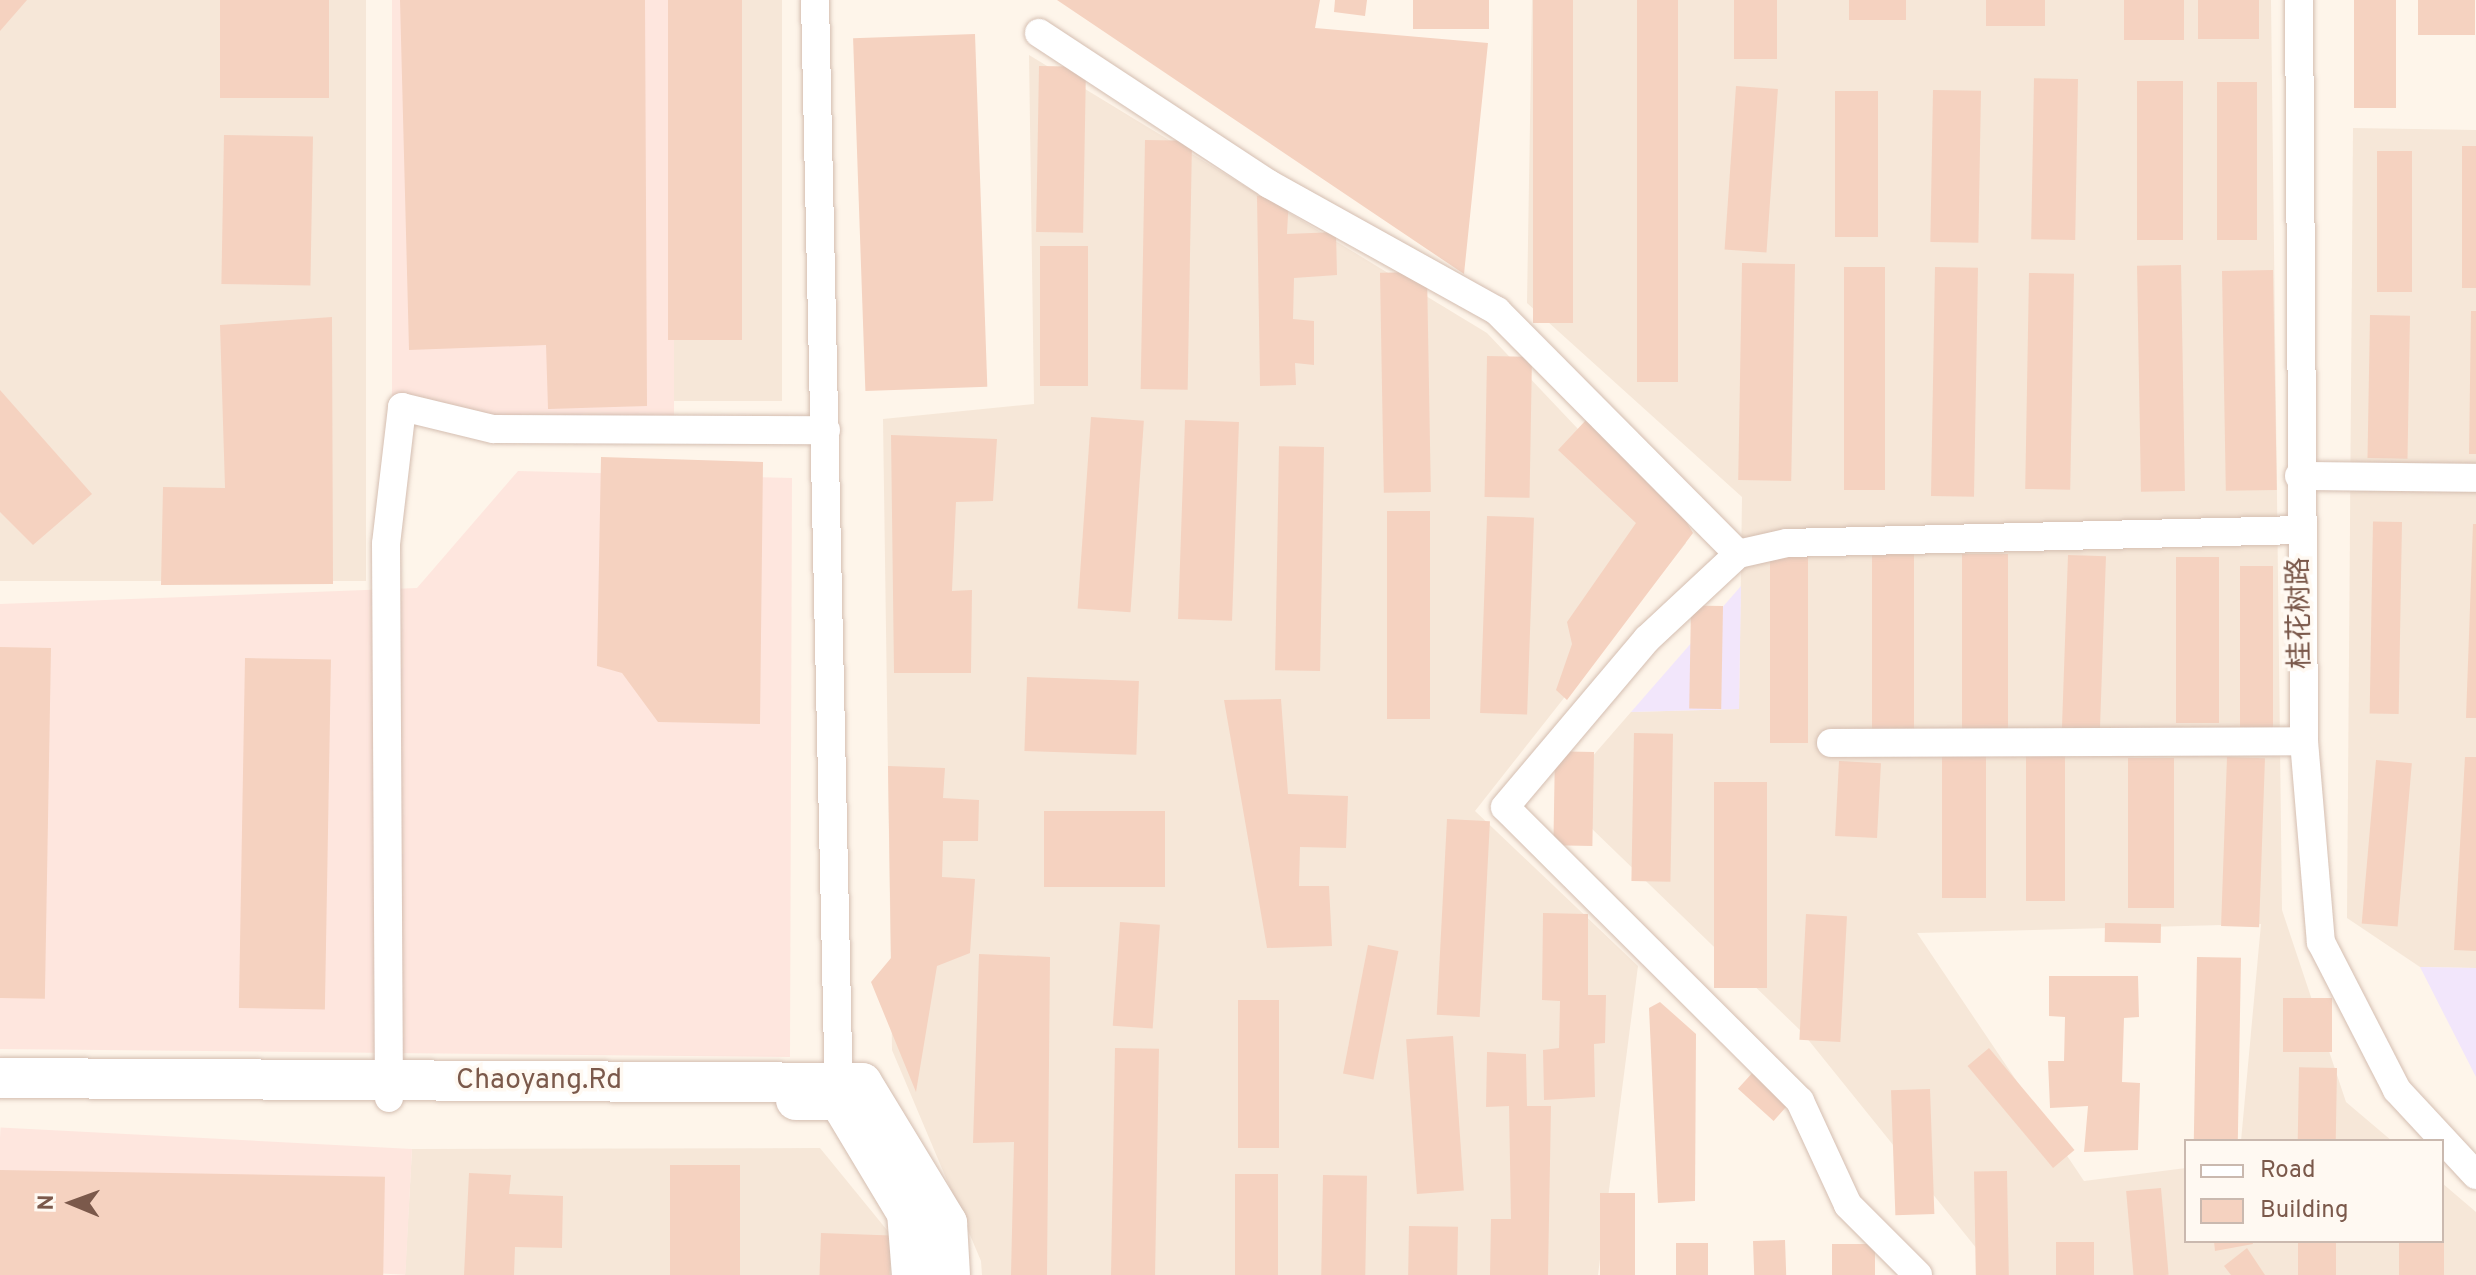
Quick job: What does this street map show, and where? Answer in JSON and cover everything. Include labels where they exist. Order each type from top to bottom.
[{"type":"street","points":[[815,0],[838,1091],[907,1213],[912,1275]]},
{"type":"street","name":"桂花树路","points":[[2299,0],[2299,530],[2304,741],[2321,942],[2397,1090],[2443,1139]]},
{"type":"street","points":[[1039,33],[1269,184],[1497,311],[1738,554]]},
{"type":"street","points":[[388,1089],[386,544],[402,407],[493,429],[826,430]]},
{"type":"street","points":[[2299,476],[2476,478]]},
{"type":"street","points":[[1918,1275],[1848,1205],[1800,1101],[1505,807],[1647,639],[1738,554],[1787,543],[2299,530]]},
{"type":"street","points":[[1831,743],[2304,741]]},
{"type":"street","name":"Chaoyang.Rd","points":[[0,1078],[388,1089],[838,1091],[862,1083],[947,1223],[950,1275]]},
{"type":"street","name":"Chaoyang.Rd","points":[[0,1098],[388,1089]]},
{"type":"street","name":"桂花树路","points":[[2444,1141],[2476,1175]]},
{"type":"shaded area","points":[[0,0],[366,0],[366,581],[0,581]]},
{"type":"shaded area","points":[[392,0],[674,0],[674,420],[392,420]]},
{"type":"shaded area","points":[[674,0],[782,0],[782,401],[674,401]]},
{"type":"shaded area","points":[[1532,0],[2271,0],[2282,910],[2346,1102],[2390,1139],[2241,1139],[2261,924],[1917,933],[2084,1181],[2184,1168],[2184,1243],[2444,1243],[2444,1185],[2476,1212],[2476,1275],[1998,1275],[1802,1032],[1558,796],[1631,712],[1739,709],[1742,497],[1527,303]]},
{"type":"shaded area","points":[[1029,55],[1487,333],[1686,543],[1475,811],[1638,966],[1598,1275],[982,1275],[981,1261],[892,1050],[883,419],[1034,404]]},
{"type":"shaded area","points":[[2353,128],[2476,130],[2476,968],[2420,967],[2347,918]]},
{"type":"shaded area","points":[[518,471],[792,478],[790,1057],[0,1049],[0,604],[417,588]]},
{"type":"shaded area","points":[[1741,586],[1739,709],[1631,712]]},
{"type":"shaded area","points":[[2420,967],[2476,968],[2476,1077]]},
{"type":"shaded area","points":[[1,1127],[412,1149],[405,1275],[0,1254]]},
{"type":"shaded area","points":[[820,1148],[891,1235],[891,1275],[405,1275],[412,1149]]},
{"type":"building","points":[[0,0],[27,0],[0,31]]},
{"type":"building","points":[[220,0],[329,0],[329,98],[220,98]]},
{"type":"building","points":[[400,0],[645,0],[647,406],[548,409],[546,345],[409,350]]},
{"type":"building","points":[[668,0],[742,0],[742,340],[668,340]]},
{"type":"building","points":[[1057,0],[1320,0],[1315,28],[1488,43],[1464,274]]},
{"type":"building","points":[[1335,0],[1367,0],[1365,16],[1334,12]]},
{"type":"building","points":[[1413,0],[1489,0],[1489,29],[1413,29]]},
{"type":"building","points":[[1533,0],[1573,0],[1573,323],[1533,323]]},
{"type":"building","points":[[1637,0],[1678,0],[1678,382],[1637,382]]},
{"type":"building","points":[[1734,0],[1777,0],[1777,59],[1734,59]]},
{"type":"building","points":[[1849,0],[1906,0],[1906,20],[1849,20]]},
{"type":"building","points":[[1986,0],[2045,0],[2045,26],[1986,26]]},
{"type":"building","points":[[2124,0],[2184,0],[2184,40],[2124,40]]},
{"type":"building","points":[[2198,0],[2259,0],[2259,39],[2198,39]]},
{"type":"building","points":[[2354,0],[2396,0],[2396,108],[2354,108]]},
{"type":"building","points":[[2418,0],[2475,0],[2475,35],[2418,35]]},
{"type":"building","points":[[975,34],[987,387],[865,391],[853,38]]},
{"type":"building","points":[[1039,66],[1086,67],[1083,233],[1036,232]]},
{"type":"building","points":[[2034,78],[2078,79],[2075,240],[2031,239]]},
{"type":"building","points":[[2137,81],[2183,81],[2183,240],[2137,240]]},
{"type":"building","points":[[2217,82],[2257,82],[2257,240],[2217,240]]},
{"type":"building","points":[[1736,86],[1778,89],[1766,253],[1725,250]]},
{"type":"building","points":[[1933,90],[1981,91],[1978,243],[1930,242]]},
{"type":"building","points":[[1835,91],[1878,91],[1878,237],[1835,237]]},
{"type":"building","points":[[224,135],[313,137],[310,286],[221,284]]},
{"type":"building","points":[[1145,140],[1192,141],[1188,390],[1141,389]]},
{"type":"building","points":[[2462,146],[2476,146],[2476,288],[2462,288]]},
{"type":"building","points":[[2377,151],[2412,151],[2412,292],[2377,292]]},
{"type":"building","points":[[1289,195],[1287,234],[1336,232],[1337,275],[1294,278],[1293,319],[1314,321],[1314,365],[1295,363],[1296,385],[1260,386],[1257,196]]},
{"type":"building","points":[[1040,246],[1088,246],[1088,386],[1040,386]]},
{"type":"building","points":[[1742,263],[1795,264],[1791,481],[1738,480]]},
{"type":"building","points":[[2181,265],[2185,491],[2141,492],[2137,266]]},
{"type":"building","points":[[1844,267],[1885,267],[1885,490],[1844,490]]},
{"type":"building","points":[[1935,267],[1978,268],[1974,497],[1931,496]]},
{"type":"building","points":[[2273,270],[2277,490],[2226,491],[2222,271]]},
{"type":"building","points":[[1427,272],[1431,492],[1384,493],[1380,273]]},
{"type":"building","points":[[2029,273],[2074,274],[2070,490],[2025,489]]},
{"type":"building","points":[[2471,311],[2476,311],[2476,454],[2469,454]]},
{"type":"building","points":[[2370,315],[2410,316],[2407,459],[2368,458]]},
{"type":"building","points":[[332,317],[333,584],[161,585],[163,487],[225,488],[220,325]]},
{"type":"building","points":[[1487,356],[1532,357],[1530,498],[1485,497]]},
{"type":"building","points":[[0,390],[92,494],[33,545],[0,512]]},
{"type":"building","points":[[1091,417],[1144,421],[1130,612],[1078,609]]},
{"type":"building","points":[[1185,420],[1239,422],[1232,621],[1178,619]]},
{"type":"building","points":[[1586,420],[1683,516],[1693,533],[1567,700],[1556,690],[1572,644],[1567,622],[1636,523],[1558,450]]},
{"type":"building","points":[[891,435],[997,439],[993,501],[956,502],[952,591],[972,590],[971,673],[894,673]]},
{"type":"building","points":[[1279,446],[1324,447],[1320,671],[1275,670]]},
{"type":"building","points":[[601,457],[763,462],[760,724],[658,722],[622,673],[597,666]]},
{"type":"building","points":[[1387,511],[1430,511],[1430,719],[1387,719]]},
{"type":"building","points":[[1487,516],[1534,518],[1527,715],[1480,713]]},
{"type":"building","points":[[2373,521],[2402,522],[2399,714],[2370,713]]},
{"type":"building","points":[[2473,524],[2476,524],[2476,718],[2466,718]]},
{"type":"building","points":[[1770,552],[1808,552],[1808,743],[1770,743]]},
{"type":"building","points":[[1872,553],[1914,553],[1914,730],[1872,730]]},
{"type":"building","points":[[1962,554],[2008,554],[2008,730],[1962,730]]},
{"type":"building","points":[[2068,555],[2106,556],[2100,730],[2062,729]]},
{"type":"building","points":[[2176,557],[2219,557],[2219,723],[2176,723]]},
{"type":"building","points":[[2240,566],[2273,566],[2273,731],[2240,731]]},
{"type":"building","points":[[1691,605],[1723,606],[1721,709],[1689,708]]},
{"type":"building","points":[[0,647],[51,648],[45,999],[0,998]]},
{"type":"building","points":[[245,658],[331,660],[325,1009],[239,1008]]},
{"type":"building","points":[[1027,677],[1139,681],[1136,755],[1024,751]]},
{"type":"building","points":[[1281,699],[1288,794],[1348,796],[1346,848],[1300,847],[1299,886],[1329,886],[1332,946],[1267,948],[1224,700]]},
{"type":"building","points":[[1634,733],[1673,734],[1670,882],[1631,881]]},
{"type":"building","points":[[1555,751],[1594,752],[1592,846],[1553,845]]},
{"type":"building","points":[[2026,754],[2065,754],[2065,901],[2026,901]]},
{"type":"building","points":[[1942,755],[1986,755],[1986,898],[1942,898]]},
{"type":"building","points":[[2227,757],[2265,758],[2259,927],[2221,926]]},
{"type":"building","points":[[2465,757],[2476,757],[2476,951],[2454,950]]},
{"type":"building","points":[[2128,758],[2174,758],[2174,908],[2128,908]]},
{"type":"building","points":[[2376,760],[2412,763],[2398,927],[2362,923]]},
{"type":"building","points":[[1839,761],[1881,763],[1877,838],[1835,836]]},
{"type":"building","points":[[888,766],[945,768],[943,798],[979,800],[978,841],[943,841],[942,877],[975,879],[970,953],[937,966],[916,1092],[871,982],[891,958]]},
{"type":"building","points":[[1714,782],[1767,782],[1767,988],[1714,988]]},
{"type":"building","points":[[1044,811],[1165,811],[1165,887],[1044,887]]},
{"type":"building","points":[[1447,819],[1490,821],[1480,1017],[1437,1015]]},
{"type":"building","points":[[1543,913],[1588,914],[1588,995],[1606,995],[1605,1043],[1594,1044],[1595,1097],[1544,1100],[1543,1050],[1559,1048],[1560,1001],[1542,1000]]},
{"type":"building","points":[[1806,914],[1847,916],[1840,1042],[1799,1040]]},
{"type":"building","points":[[1120,922],[1160,925],[1153,1029],[1113,1026]]},
{"type":"building","points":[[2105,923],[2161,924],[2161,943],[2105,942]]},
{"type":"building","points":[[1368,945],[1398,951],[1373,1080],[1343,1074]]},
{"type":"building","points":[[979,954],[1050,957],[1047,1275],[1011,1275],[1014,1142],[973,1143]]},
{"type":"building","points":[[2197,957],[2241,958],[2238,1139],[2194,1139]]},
{"type":"building","points":[[2049,976],[2138,976],[2139,1017],[2124,1018],[2122,1082],[2140,1083],[2138,1150],[2084,1152],[2088,1106],[2050,1108],[2048,1061],[2064,1061],[2065,1017],[2049,1016]]},
{"type":"building","points":[[2283,998],[2332,998],[2332,1052],[2283,1052]]},
{"type":"building","points":[[1238,1000],[1279,1000],[1279,1148],[1238,1148]]},
{"type":"building","points":[[1660,1002],[1696,1034],[1695,1201],[1658,1203],[1649,1008]]},
{"type":"building","points":[[1453,1036],[1464,1191],[1417,1194],[1406,1039]]},
{"type":"building","points":[[1115,1048],[1159,1049],[1155,1275],[1111,1275]]},
{"type":"building","points":[[1989,1048],[2074,1150],[2053,1168],[1968,1066]]},
{"type":"building","points":[[1487,1052],[1526,1054],[1527,1106],[1551,1106],[1548,1275],[1490,1275],[1491,1219],[1511,1219],[1509,1106],[1486,1107]]},
{"type":"building","points":[[2299,1067],[2337,1068],[2336,1139],[2298,1139]]},
{"type":"building","points":[[1754,1071],[1790,1103],[1774,1121],[1738,1089]]},
{"type":"building","points":[[1930,1089],[1934,1214],[1895,1215],[1891,1090]]},
{"type":"building","points":[[670,1165],[740,1165],[740,1275],[670,1275]]},
{"type":"building","points":[[0,1170],[385,1177],[383,1275],[0,1275]]},
{"type":"building","points":[[2007,1171],[2009,1275],[1976,1275],[1974,1172]]},
{"type":"building","points":[[469,1173],[511,1175],[509,1194],[563,1196],[562,1248],[515,1247],[514,1275],[464,1275]]},
{"type":"building","points":[[1235,1174],[1278,1174],[1278,1275],[1235,1275]]},
{"type":"building","points":[[1323,1175],[1367,1176],[1365,1275],[1321,1275]]},
{"type":"building","points":[[2161,1188],[2169,1275],[2133,1275],[2126,1191]]},
{"type":"building","points":[[1600,1193],[1635,1193],[1635,1275],[1600,1275]]},
{"type":"building","points":[[1409,1226],[1458,1227],[1457,1275],[1408,1275]]},
{"type":"building","points":[[821,1233],[891,1235],[890,1275],[820,1275]]},
{"type":"building","points":[[1785,1240],[1786,1275],[1754,1275],[1753,1241]]},
{"type":"building","points":[[2056,1242],[2094,1242],[2094,1275],[2056,1275]]},
{"type":"building","points":[[1676,1243],[1708,1243],[1708,1275],[1676,1275]]},
{"type":"building","points":[[2214,1243],[2253,1244],[2215,1251]]},
{"type":"building","points":[[2298,1243],[2336,1243],[2336,1275],[2298,1275]]},
{"type":"building","points":[[2399,1243],[2444,1243],[2444,1275],[2399,1275]]},
{"type":"building","points":[[1832,1244],[1875,1244],[1875,1275],[1832,1275]]},
{"type":"building","points":[[2247,1248],[2265,1275],[2231,1275],[2224,1266]]}]
